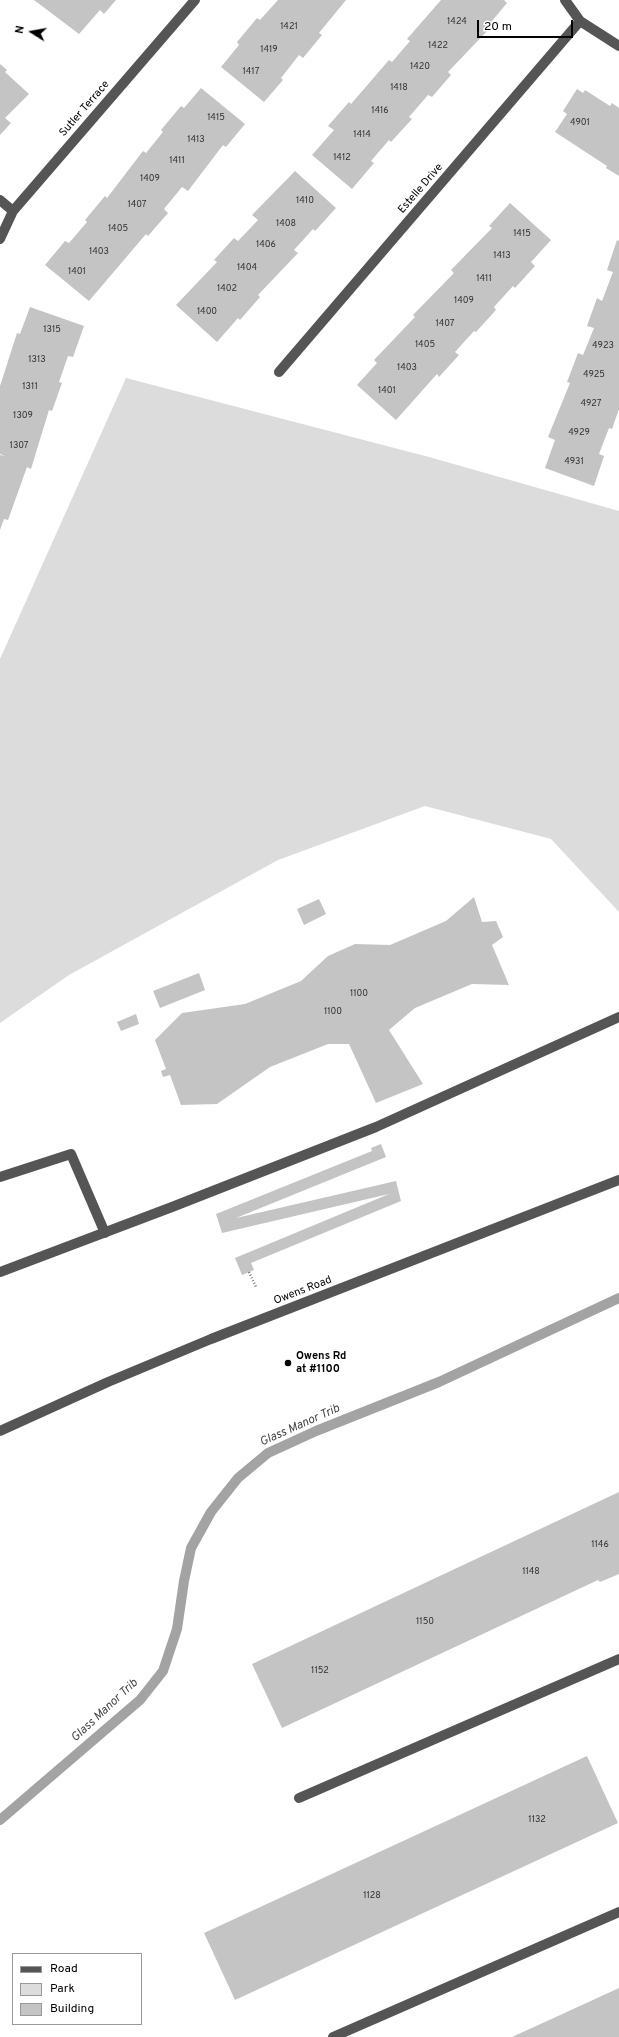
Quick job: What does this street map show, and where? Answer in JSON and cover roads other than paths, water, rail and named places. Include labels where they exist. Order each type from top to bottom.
[{"type":"street","name":"Sutler Terrace","points":[[0,239],[13,211],[195,0]]},
{"type":"street","points":[[565,0],[580,21],[619,46]]},
{"type":"street","name":"Estelle Drive","points":[[279,372],[580,21]]},
{"type":"street","points":[[0,200],[13,211]]},
{"type":"street","points":[[0,1272],[105,1233],[376,1127],[619,1016]]},
{"type":"street","points":[[0,1177],[71,1154],[105,1233]]},
{"type":"street","name":"Owens Road","points":[[0,1431],[108,1382],[211,1339],[619,1180]]},
{"type":"street","points":[[299,1798],[619,1659]]},
{"type":"street","points":[[333,2037],[619,1912]]},
{"type":"waterway","name":"Glass Manor Trib","points":[[0,1820],[140,1700],[163,1671],[177,1629],[184,1581],[191,1548],[211,1512],[238,1478],[268,1453],[316,1431],[439,1382],[619,1298]]},
{"type":"place","name":"Owens Rd at #1100","points":[[288,1363]]}]
